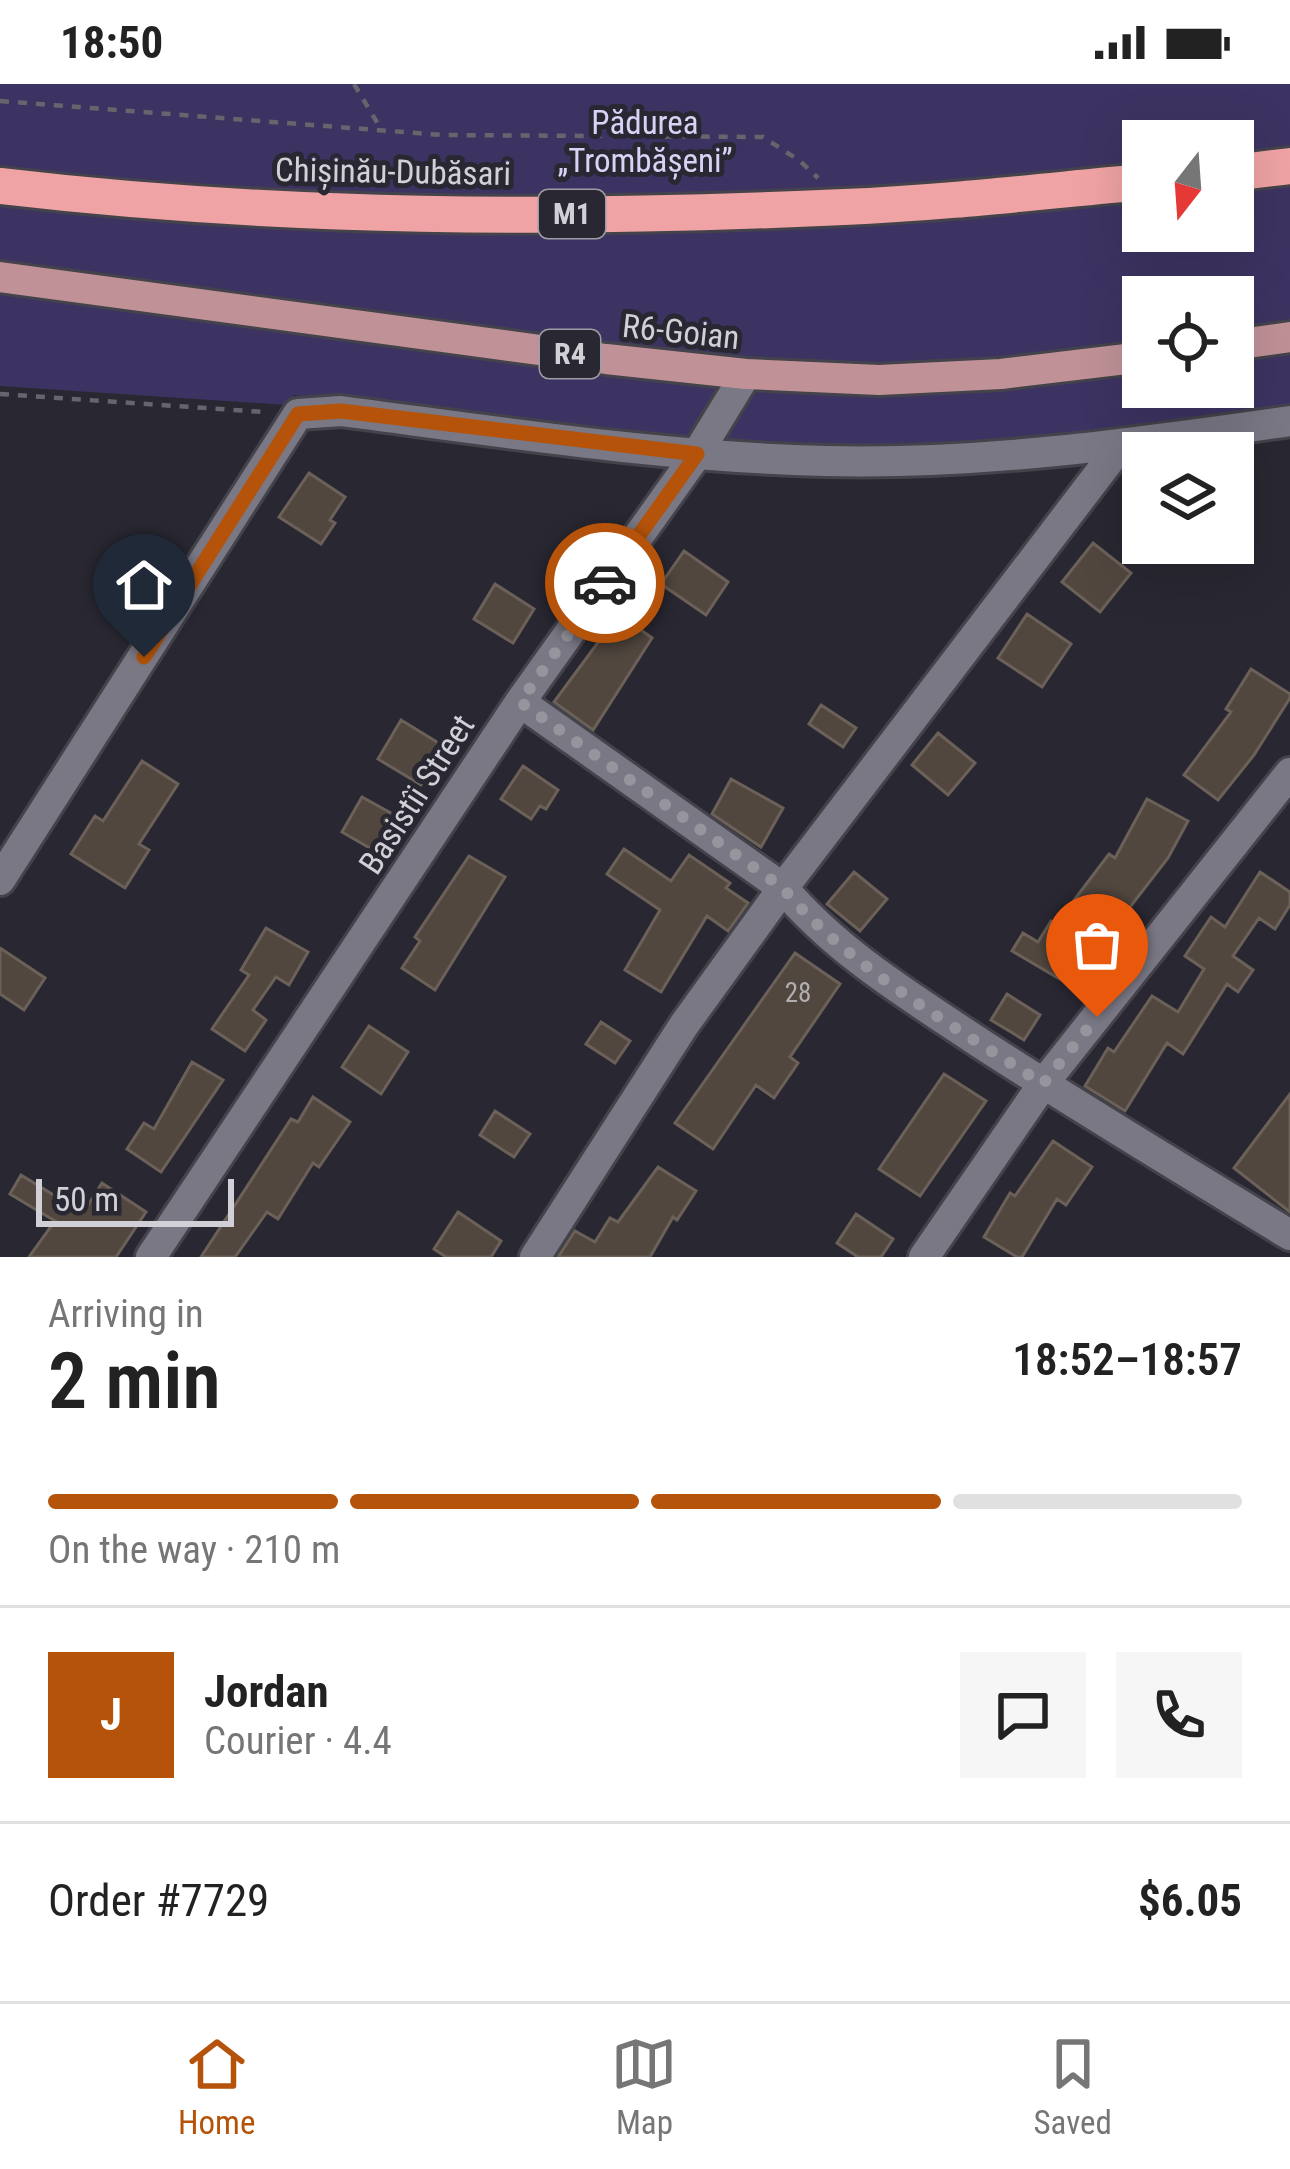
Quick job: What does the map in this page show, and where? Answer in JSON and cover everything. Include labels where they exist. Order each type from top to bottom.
[{"type":"highway","points":[[1254,170],[1290,166]]},
{"type":"highway","name":"Chișinău-Dubăsari","points":[[0,186],[299,209],[460,214],[848,207],[1122,184]]},
{"type":"main road","name":"R6-Goian","points":[[0,277],[746,374],[879,380],[1001,374],[1122,360]]},
{"type":"main road","points":[[1254,342],[1290,337]]},
{"type":"street","name":"Basistîi Street","points":[[151,1257],[520,702],[697,454],[746,374]]},
{"type":"street","points":[[0,880],[298,414],[341,411],[697,454],[826,461],[980,458],[1121,445],[1290,421]]},
{"type":"street","points":[[535,1257],[684,1024],[1121,445]]},
{"type":"street","points":[[520,702],[783,888],[814,925],[890,983],[1043,1084],[1290,1235]]},
{"type":"street","points":[[924,1257],[1043,1084],[1290,773]]},
{"type":"path","points":[[354,84],[381,129]]},
{"type":"path","points":[[0,101],[442,134],[763,137],[800,160],[848,207]]},
{"type":"path","points":[[0,394],[298,414]]},
{"type":"green space","name":"Pădurea „Trombășeni”","points":[[0,84],[1290,84],[1290,150],[1254,154],[1254,120],[1122,120],[1122,169],[760,197],[435,198],[111,185],[0,172]]},
{"type":"green space","points":[[1290,179],[1290,320],[1254,326],[1254,276],[1122,276],[1122,343],[945,361],[812,363],[677,355],[0,262],[0,197],[207,216],[1122,195],[1122,252],[1254,252],[1254,183]]},
{"type":"green space","points":[[0,290],[725,386],[692,446],[620,442],[294,395],[287,405],[0,386]]},
{"type":"green space","points":[[1290,347],[1290,412],[997,449],[714,447],[753,385],[1122,369],[1122,408],[1254,408],[1254,352]]},
{"type":"building","points":[[309,473],[345,497],[321,544],[279,517]]},
{"type":"building","points":[[1093,543],[1131,573],[1100,612],[1062,582]]},
{"type":"building","points":[[684,551],[728,582],[706,615],[661,584]]},
{"type":"building","points":[[495,584],[534,609],[513,643],[474,619]]},
{"type":"building","points":[[619,614],[652,638],[593,730],[554,702]]},
{"type":"building","points":[[1027,614],[1071,644],[1042,687],[998,658]]},
{"type":"building","points":[[1251,669],[1290,698],[1218,800],[1184,775],[1231,712],[1226,709]]},
{"type":"building","points":[[821,705],[856,728],[843,747],[809,724]]},
{"type":"building","points":[[401,720],[445,747],[421,785],[378,759]]},
{"type":"building","points":[[938,733],[975,763],[948,795],[912,765]]},
{"type":"building","points":[[142,761],[178,784],[139,844],[149,850],[125,888],[71,854],[95,816],[103,821]]},
{"type":"building","points":[[523,766],[558,790],[546,809],[540,806],[531,819],[501,799]]},
{"type":"building","points":[[731,779],[783,808],[761,847],[712,814]]},
{"type":"building","points":[[362,797],[400,818],[380,854],[342,832]]},
{"type":"building","points":[[1147,799],[1188,821],[1168,858],[1117,924],[1108,917],[1068,984],[1012,951],[1023,933],[1038,942],[1109,854],[1115,858]]},
{"type":"building","points":[[624,849],[671,881],[689,855],[730,883],[726,888],[748,903],[728,931],[707,916],[661,992],[625,970],[660,910],[607,874]]},
{"type":"building","points":[[469,856],[505,877],[435,990],[402,968],[420,941],[415,937]]},
{"type":"building","points":[[854,872],[887,899],[860,931],[827,904]]},
{"type":"building","points":[[1260,872],[1290,892],[1290,905],[1275,929],[1259,918],[1233,956],[1253,970],[1238,992],[1227,984],[1183,1054],[1167,1043],[1125,1111],[1085,1086],[1108,1048],[1114,1052],[1152,996],[1178,1012],[1204,969],[1185,956],[1211,917],[1225,927]]},
{"type":"building","points":[[266,928],[308,952],[289,985],[276,977],[253,1010],[266,1020],[245,1051],[212,1029],[249,975],[241,970]]},
{"type":"building","points":[[0,948],[45,978],[24,1010],[0,994]]},
{"type":"building","points":[[795,953],[840,984],[790,1057],[798,1063],[774,1098],[756,1085],[713,1149],[675,1123]]},
{"type":"building","points":[[1007,994],[1040,1015],[1024,1040],[991,1020]]},
{"type":"building","points":[[601,1022],[630,1041],[615,1063],[586,1044]]},
{"type":"building","points":[[369,1026],[408,1052],[381,1094],[342,1067]]},
{"type":"building","points":[[192,1062],[223,1080],[161,1172],[127,1149],[144,1123],[154,1129]]},
{"type":"building","points":[[944,1074],[986,1101],[920,1196],[879,1169]]},
{"type":"building","points":[[1290,1094],[1290,1212],[1234,1168]]},
{"type":"building","points":[[313,1097],[350,1122],[319,1167],[313,1163],[278,1219],[267,1212],[235,1257],[201,1257],[291,1119],[298,1122]]},
{"type":"building","points":[[495,1111],[530,1134],[514,1157],[480,1135]]},
{"type":"building","points":[[1053,1141],[1092,1167],[1066,1205],[1057,1199],[1022,1257],[1017,1257],[984,1237],[1010,1193],[1015,1196]]},
{"type":"building","points":[[658,1167],[696,1191],[677,1220],[673,1217],[650,1257],[558,1257],[575,1231],[595,1242],[610,1218],[618,1222]]},
{"type":"building","points":[[21,1175],[83,1213],[102,1183],[146,1212],[116,1257],[29,1257],[55,1221],[10,1194]]},
{"type":"building","points":[[458,1212],[501,1241],[491,1257],[446,1257],[434,1249]]},
{"type":"building","points":[[856,1214],[893,1239],[881,1257],[858,1257],[837,1243]]},
{"type":"way so far","points":[[605,583],[520,702],[783,888],[814,925],[890,983],[1043,1084],[1097,1017]]},
{"type":"route","points":[[144,657],[298,414],[341,411],[697,454],[605,583]]}]
